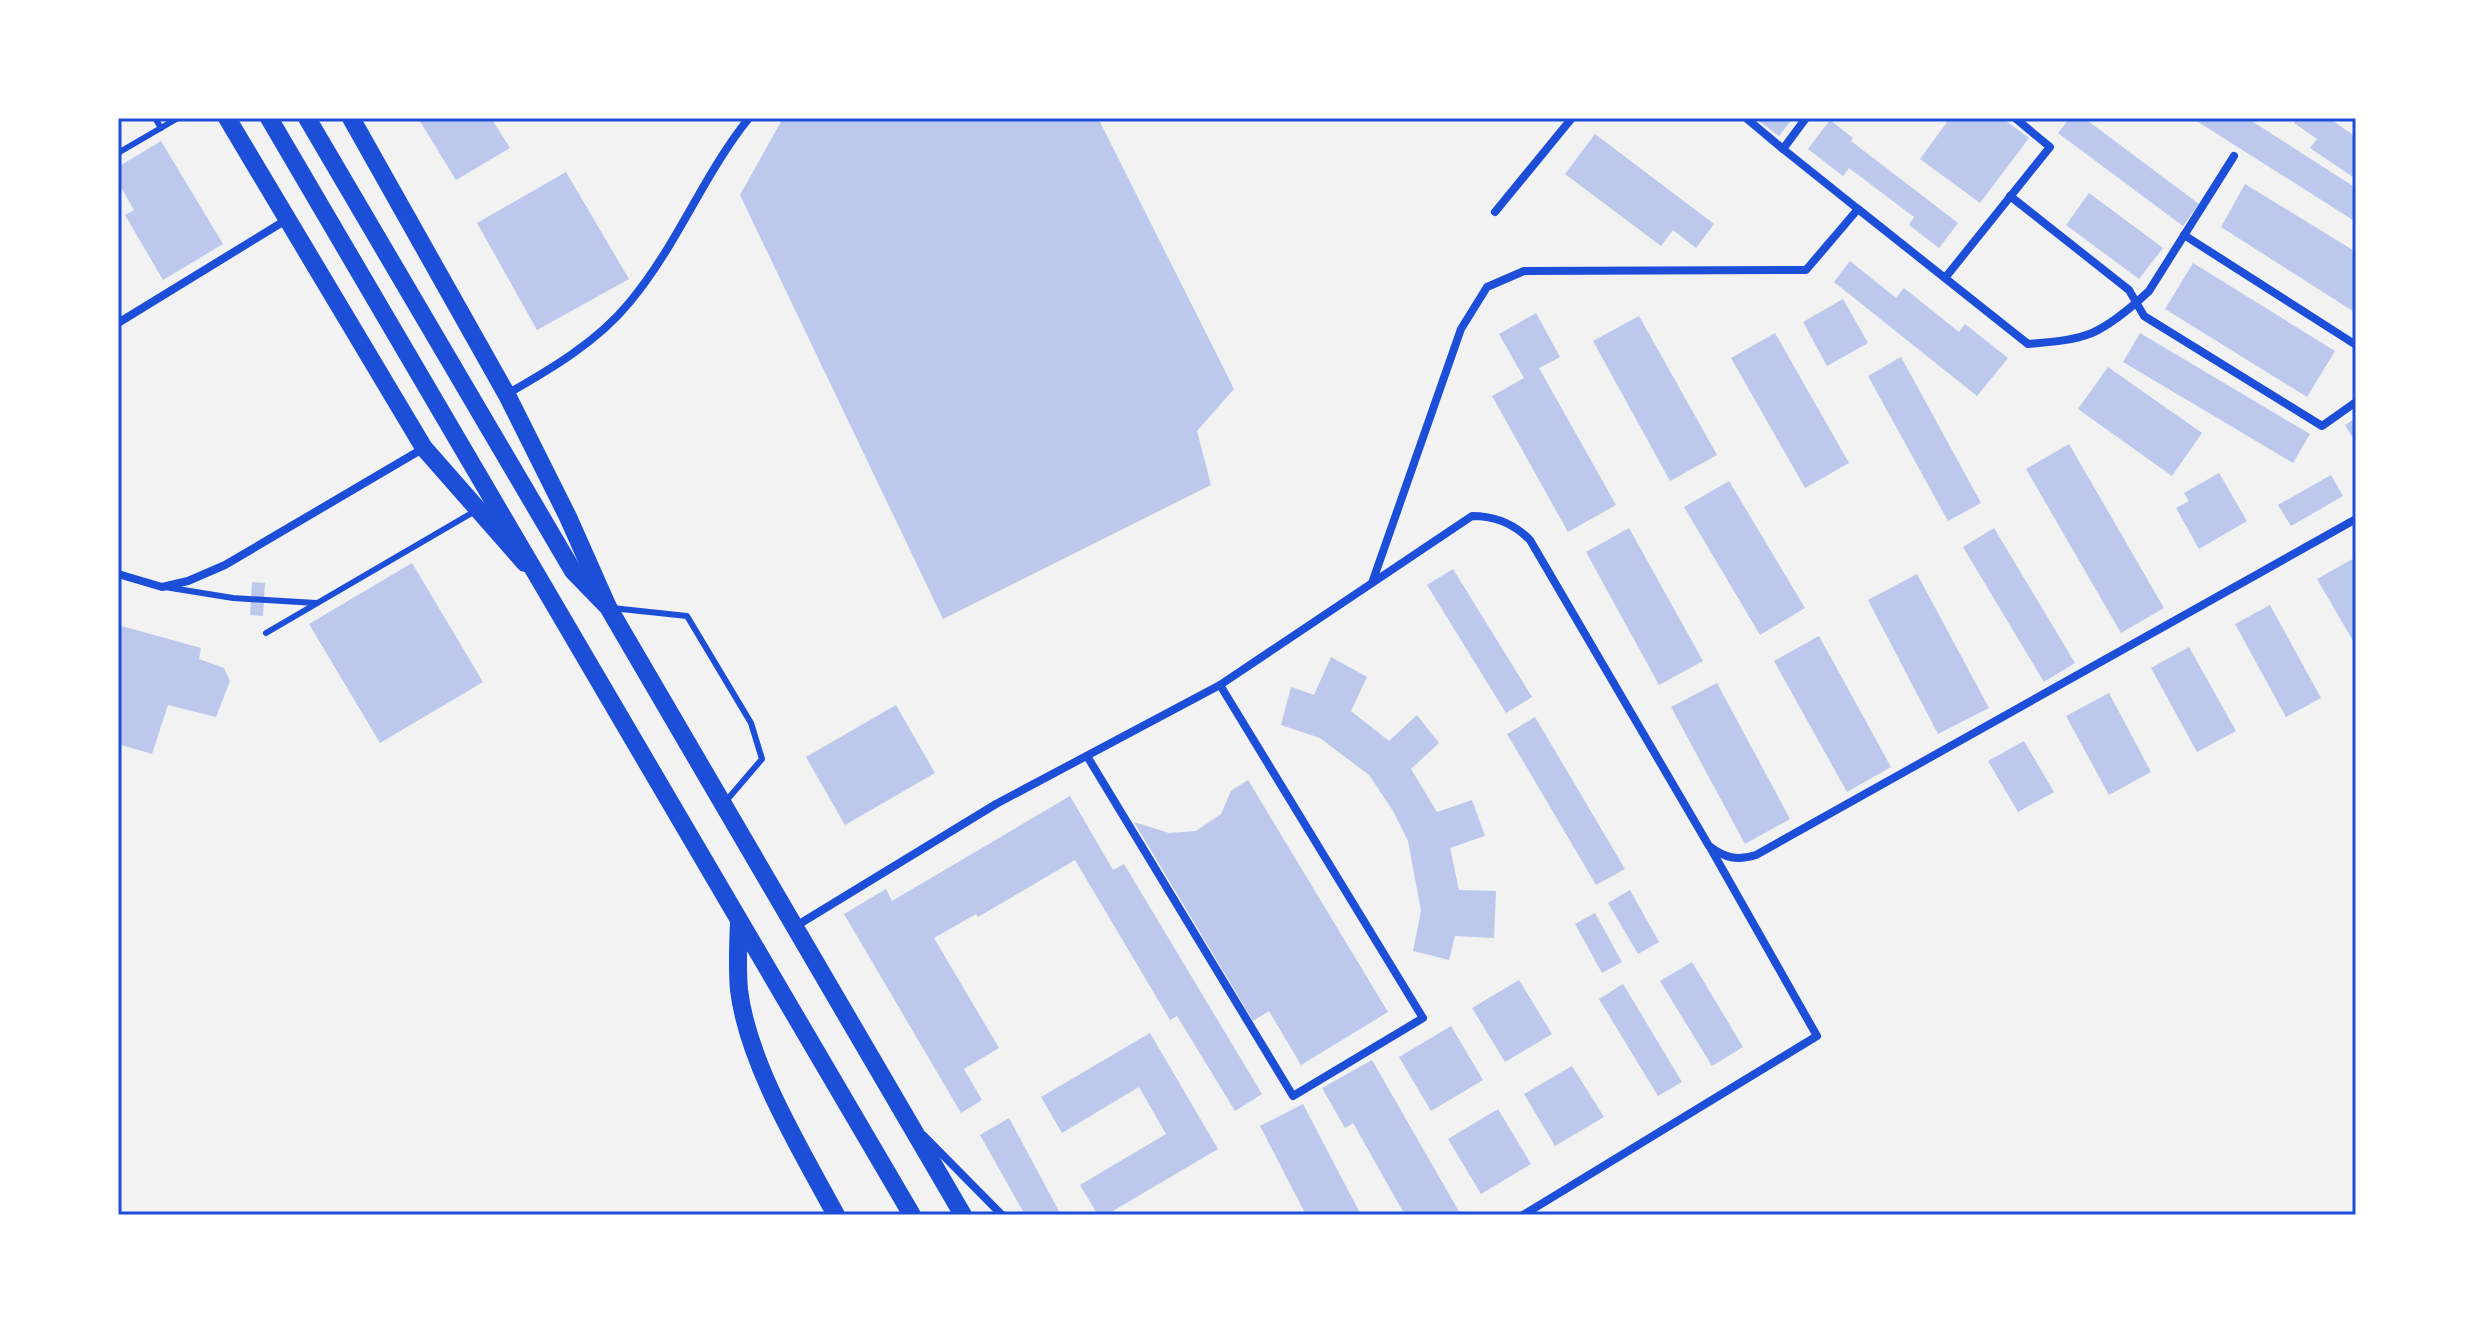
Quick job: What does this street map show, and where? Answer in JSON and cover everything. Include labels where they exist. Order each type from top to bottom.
[{"type":"main road","points":[[227,118],[424,448],[543,584]]},
{"type":"main road","points":[[269,118],[912,1215]]},
{"type":"main road","points":[[307,118],[573,571],[608,607]]},
{"type":"main road","points":[[351,118],[507,395],[568,517],[608,607],[963,1215]]},
{"type":"main road","points":[[739,922],[739,993],[752,1041],[767,1081],[836,1215]]},
{"type":"street","points":[[507,395],[559,365],[628,305],[663,255],[728,145],[749,118]]},
{"type":"street","points":[[1495,212],[1572,118]]},
{"type":"street","points":[[1746,118],[2028,344],[2092,333],[2137,303],[2149,291],[2234,156]]},
{"type":"street","points":[[1783,149],[1806,118]]},
{"type":"street","points":[[1945,278],[2050,147],[2015,118]]},
{"type":"street","points":[[2010,196],[2129,290],[2144,316],[2322,426],[2356,402]]},
{"type":"street","points":[[1372,584],[1461,329],[1487,287],[1524,271],[1806,270],[1858,209]]},
{"type":"street","points":[[118,323],[286,220]]},
{"type":"street","points":[[2184,235],[2356,345]]},
{"type":"street","points":[[118,574],[162,587],[188,581],[225,565],[424,448]]},
{"type":"street","points":[[796,926],[996,804],[1220,685],[1472,516],[1486,516],[1518,528],[1530,540],[1817,1036],[1523,1215]]},
{"type":"street","points":[[1709,846],[1722,856],[1740,860],[1756,855],[2356,519]]},
{"type":"street","points":[[1087,756],[1293,1096],[1423,1018],[1220,685]]},
{"type":"street","points":[[908,1120],[1002,1215]]},
{"type":"lane","points":[[155,118],[161,128]]},
{"type":"lane","points":[[118,153],[178,118]]},
{"type":"lane","points":[[266,633],[478,510]]},
{"type":"lane","points":[[162,587],[233,598],[316,603]]},
{"type":"lane","points":[[608,607],[687,616],[751,723],[762,759],[724,804]]},
{"type":"building","points":[[418,118],[491,118],[510,148],[456,180]]},
{"type":"building","points":[[783,118],[1098,118],[1234,389],[1197,431],[1211,485],[943,619],[740,195]]},
{"type":"building","points":[[1755,118],[1793,118],[1779,136]]},
{"type":"building","points":[[1950,118],[2002,118],[2029,138],[1980,203],[1920,159]]},
{"type":"building","points":[[2070,118],[2084,118],[2199,204],[2183,226],[2058,133]]},
{"type":"building","points":[[2192,118],[2247,118],[2356,188],[2356,222]]},
{"type":"building","points":[[2297,118],[2329,118],[2356,137],[2356,179],[2310,148],[2317,139],[2294,123]]},
{"type":"building","points":[[1830,120],[1853,138],[1851,141],[1958,223],[1939,248],[1909,225],[1914,217],[1849,168],[1843,176],[1808,149]]},
{"type":"building","points":[[1595,134],[1714,224],[1696,248],[1673,230],[1661,246],[1565,174]]},
{"type":"building","points":[[161,141],[223,244],[163,280],[125,215],[134,210],[118,182],[118,167]]},
{"type":"building","points":[[566,172],[629,279],[537,330],[477,223]]},
{"type":"building","points":[[2245,184],[2356,252],[2356,313],[2221,227]]},
{"type":"building","points":[[2089,193],[2163,248],[2139,279],[2066,225]]},
{"type":"building","points":[[1850,261],[1896,298],[1904,288],[1959,332],[1965,324],[2008,358],[1977,396],[1834,282]]},
{"type":"building","points":[[2193,263],[2335,351],[2307,397],[2165,309]]},
{"type":"building","points":[[1843,299],[1868,343],[1827,366],[1803,322]]},
{"type":"building","points":[[1536,313],[1560,357],[1539,368],[1616,505],[1568,532],[1492,396],[1524,378],[1499,334]]},
{"type":"building","points":[[1639,316],[1717,455],[1670,481],[1593,341]]},
{"type":"building","points":[[1775,333],[1849,463],[1805,488],[1731,358]]},
{"type":"building","points":[[2140,333],[2310,434],[2293,463],[2123,362]]},
{"type":"building","points":[[1901,357],[1981,503],[1948,521],[1868,376]]},
{"type":"building","points":[[2108,367],[2202,433],[2172,476],[2078,409]]},
{"type":"building","points":[[2356,418],[2356,443],[2345,425]]},
{"type":"building","points":[[2069,444],[2164,608],[2121,633],[2026,469]]},
{"type":"building","points":[[2219,473],[2247,521],[2199,549],[2176,508],[2189,501],[2184,493]]},
{"type":"building","points":[[2331,475],[2343,496],[2291,526],[2278,505]]},
{"type":"building","points":[[1729,481],[1805,608],[1760,635],[1684,507]]},
{"type":"building","points":[[1629,528],[1703,661],[1659,685],[1586,552]]},
{"type":"building","points":[[1994,528],[2075,663],[2044,682],[1963,547]]},
{"type":"building","points":[[2356,557],[2356,646],[2317,579]]},
{"type":"building","points":[[412,563],[483,682],[380,743],[309,624]]},
{"type":"building","points":[[1453,569],[1532,697],[1506,713],[1427,585]]},
{"type":"building","points":[[1917,574],[1989,708],[1938,734],[1868,600]]},
{"type":"building","points":[[252,582],[265,583],[263,616],[250,615]]},
{"type":"building","points":[[2270,605],[2321,698],[2286,717],[2235,624]]},
{"type":"building","points":[[118,625],[201,648],[199,659],[224,668],[230,681],[216,717],[168,705],[152,754],[118,744]]},
{"type":"building","points":[[1819,636],[1891,767],[1847,792],[1774,661]]},
{"type":"building","points":[[2189,647],[2236,731],[2197,752],[2151,668]]},
{"type":"building","points":[[1331,657],[1367,677],[1351,711],[1389,741],[1417,715],[1439,743],[1411,769],[1437,812],[1472,800],[1485,836],[1450,848],[1459,890],[1496,891],[1494,938],[1455,936],[1449,960],[1413,951],[1421,911],[1408,841],[1369,775],[1320,738],[1281,725],[1291,687],[1314,695]]},
{"type":"building","points":[[1717,683],[1790,819],[1745,844],[1671,707]]},
{"type":"building","points":[[2109,693],[2151,772],[2109,795],[2066,716]]},
{"type":"building","points":[[896,705],[935,773],[845,825],[806,757]]},
{"type":"building","points":[[1535,717],[1625,869],[1596,885],[1507,734]]},
{"type":"building","points":[[2024,741],[2054,792],[2018,812],[1988,761]]},
{"type":"building","points":[[1248,780],[1388,1012],[1301,1065],[1269,1011],[1253,1021],[1134,822],[1169,833],[1196,831],[1221,814],[1231,791]]},
{"type":"building","points":[[1070,796],[1113,870],[1124,864],[1262,1094],[1235,1111],[1177,1016],[1170,1020],[1075,860],[978,917],[976,914],[934,938],[999,1048],[964,1069],[982,1100],[961,1113],[844,914],[886,889],[892,901]]},
{"type":"building","points":[[1630,890],[1659,942],[1638,954],[1608,903]]},
{"type":"building","points":[[1595,913],[1622,962],[1602,973],[1575,924]]},
{"type":"building","points":[[1692,962],[1743,1047],[1712,1066],[1660,981]]},
{"type":"building","points":[[1519,980],[1552,1034],[1505,1062],[1472,1008]]},
{"type":"building","points":[[1623,984],[1682,1082],[1658,1096],[1599,999]]},
{"type":"building","points":[[1451,1026],[1483,1080],[1431,1111],[1399,1057]]},
{"type":"building","points":[[1150,1033],[1218,1149],[1106,1215],[1098,1215],[1080,1185],[1166,1134],[1139,1087],[1062,1133],[1041,1097]]},
{"type":"building","points":[[1372,1060],[1461,1215],[1405,1215],[1353,1123],[1345,1128],[1322,1088]]},
{"type":"building","points":[[1572,1066],[1604,1117],[1555,1146],[1524,1094]]},
{"type":"building","points":[[1303,1104],[1361,1215],[1306,1215],[1260,1126]]},
{"type":"building","points":[[1498,1109],[1531,1164],[1481,1194],[1448,1139]]},
{"type":"building","points":[[1009,1118],[1061,1215],[1025,1215],[980,1135]]}]
